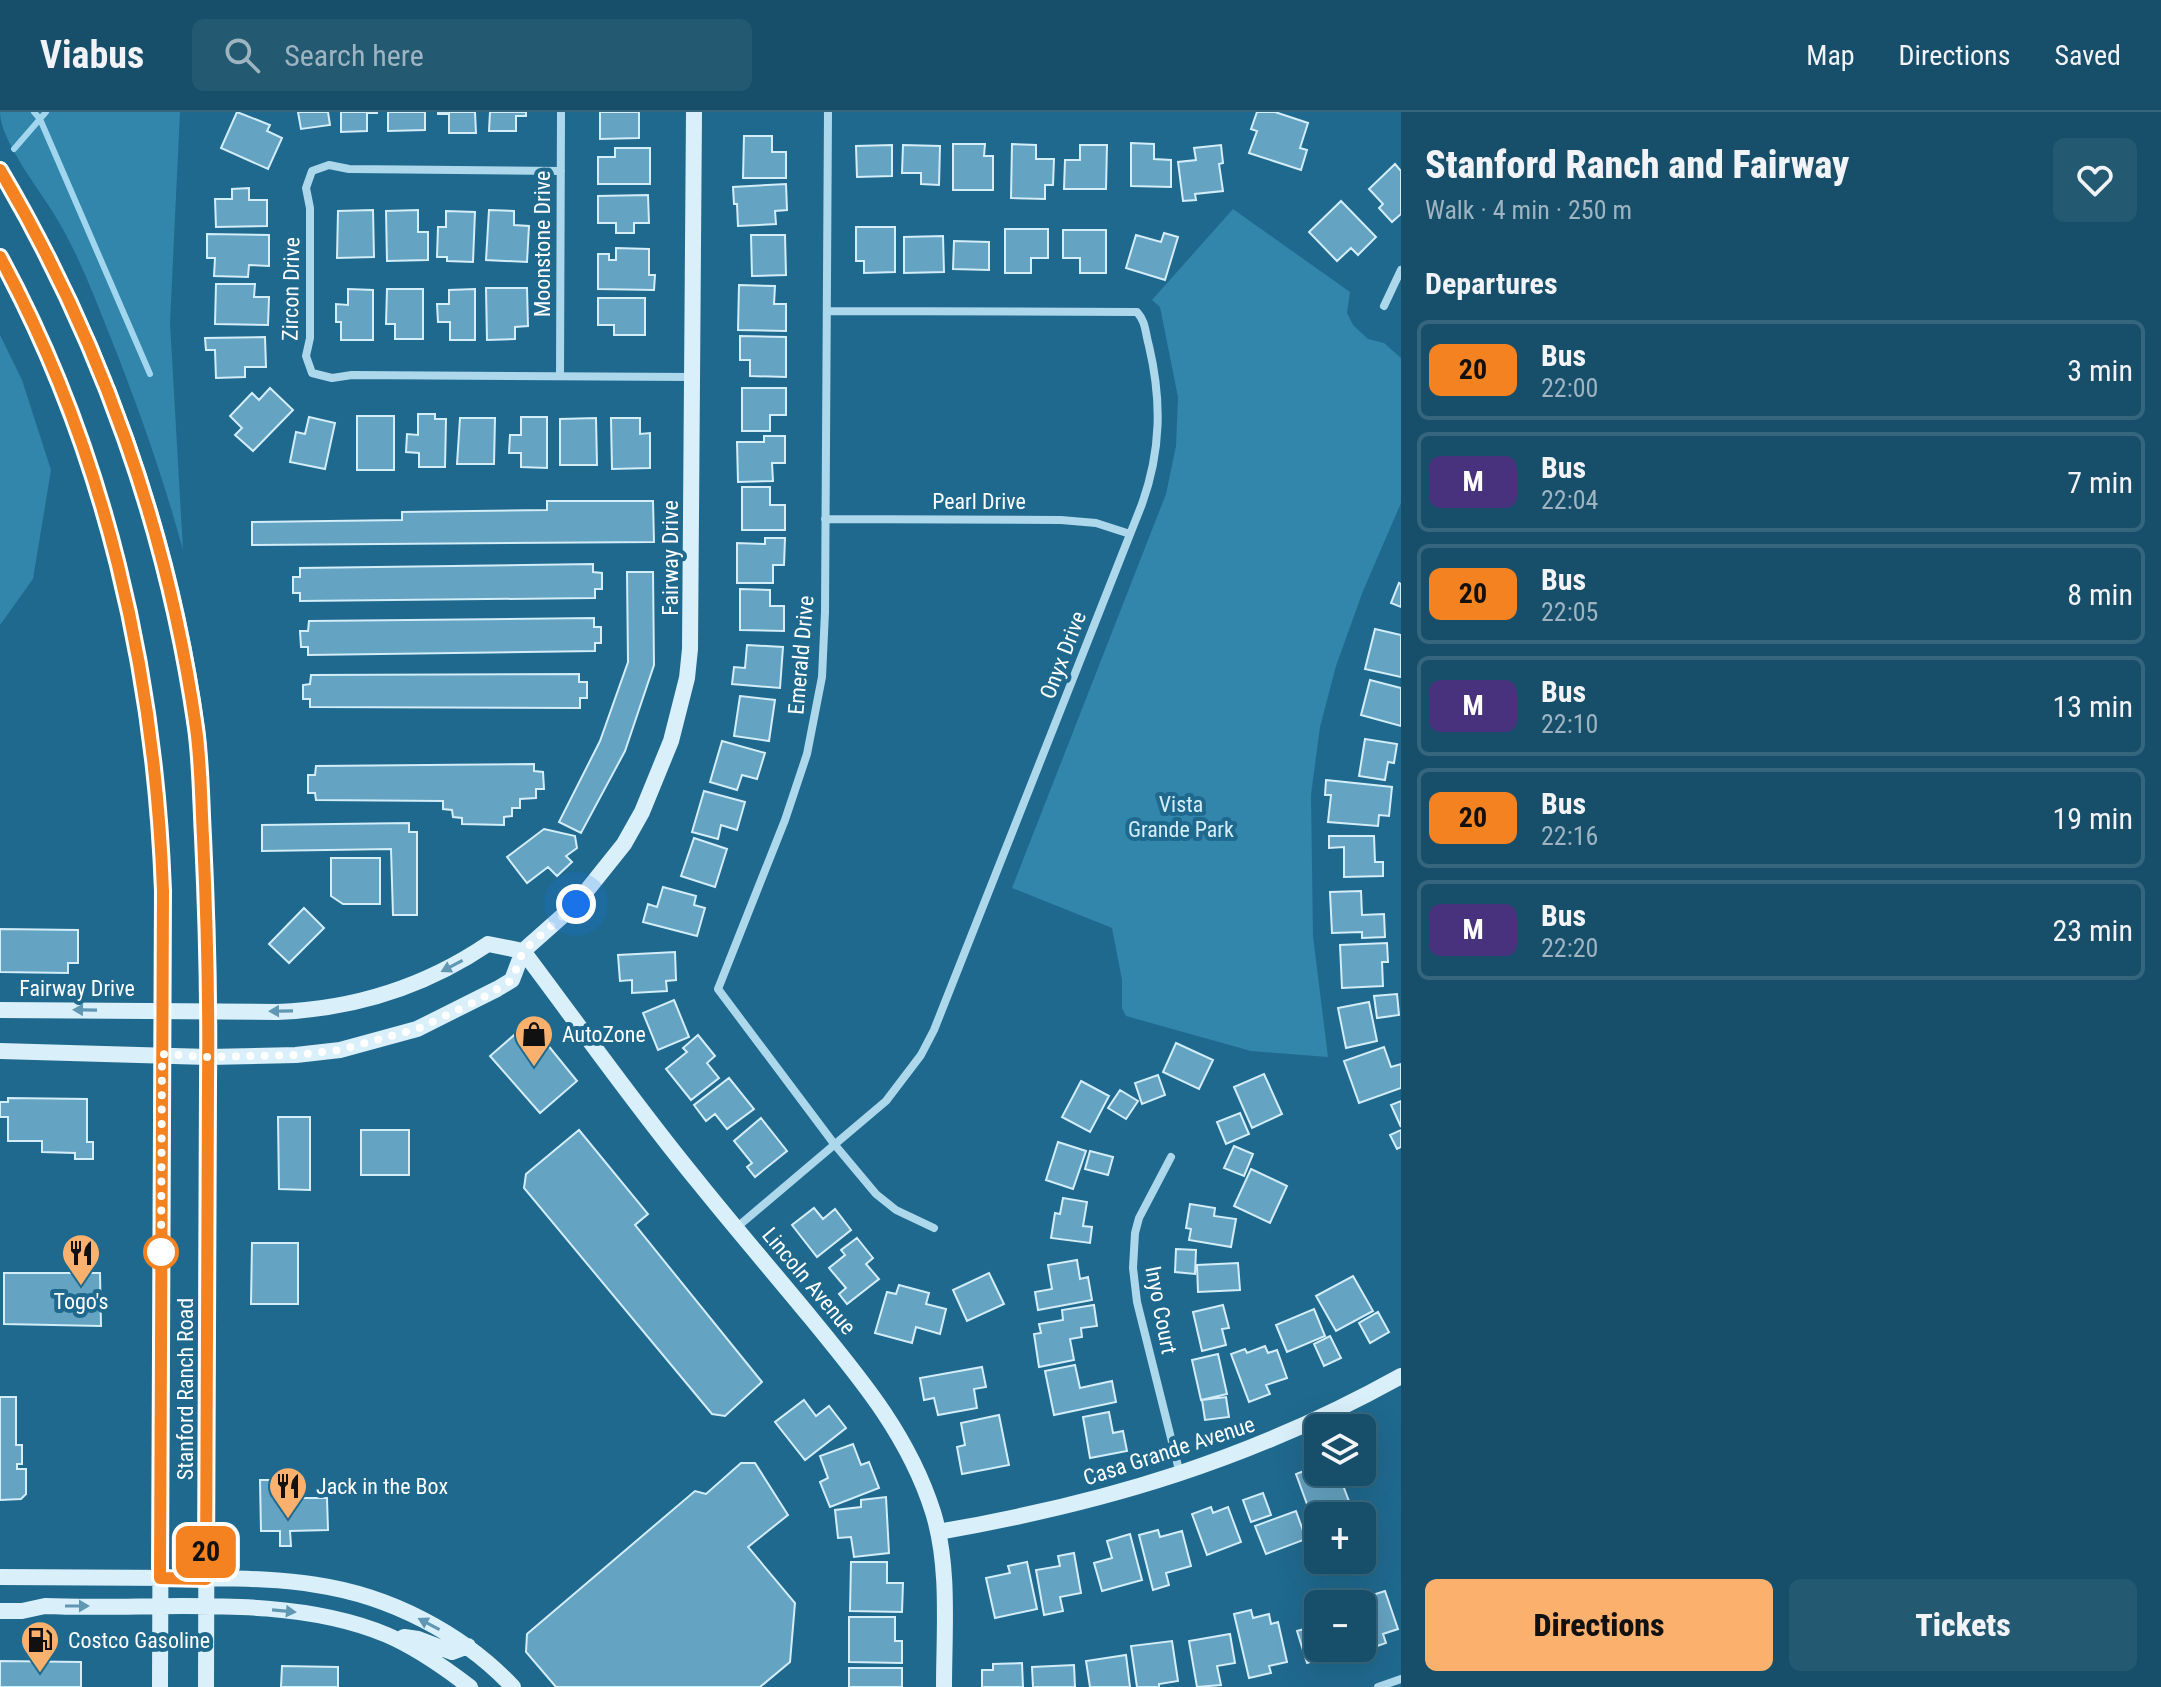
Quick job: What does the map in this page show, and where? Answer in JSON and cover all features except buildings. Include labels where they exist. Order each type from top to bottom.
[{"type":"street","name":"Moonstone Drive","points":[[560,376],[561,112]]},
{"type":"street","name":"Fairway Drive","points":[[0,1051],[208,1057],[296,1055],[340,1050],[417,1029],[479,1000],[512,980],[523,951],[576,904],[624,844],[648,800],[671,741],[687,678],[690,649],[694,112]]},
{"type":"street","name":"Emerald Drive","points":[[828,112],[824,645],[816,716],[789,810],[718,989],[835,1145]]},
{"type":"street","name":"Zircon Drive","points":[[561,171],[349,169],[329,165],[312,171],[306,188],[310,208],[310,338],[306,356],[312,373],[332,378],[352,375],[693,377]]},
{"type":"street","name":"Stanford Ranch Road","points":[[0,169],[49,259],[94,354],[126,437],[156,535],[182,645],[197,732],[206,892],[208,1011],[206,1687]]},
{"type":"street","name":"Stanford Ranch Road","points":[[0,257],[17,288],[52,370],[83,449],[113,542],[139,655],[161,824],[160,1687]]},
{"type":"street","points":[[1384,306],[1401,270]]},
{"type":"street","name":"Onyx Drive","points":[[736,1228],[886,1101],[921,1055],[934,1030],[1150,483],[1158,439],[1154,366],[1144,320],[1137,312],[827,311]]},
{"type":"street","name":"Pearl Drive","points":[[825,519],[1061,520],[1096,523],[1130,534]]},
{"type":"street","name":"Fairway Drive","points":[[0,1010],[300,1011],[354,1003],[407,988],[488,944],[523,951]]},
{"type":"street","name":"Lincoln Avenue","points":[[523,951],[684,1165],[851,1365],[906,1446],[922,1482],[938,1532],[944,1599],[944,1687]]},
{"type":"street","points":[[835,1145],[876,1194],[896,1210],[934,1228]]},
{"type":"street","name":"Inyo Court","points":[[1171,1157],[1139,1218],[1133,1268],[1137,1302],[1180,1475]]},
{"type":"street","name":"Casa Grande Avenue","points":[[938,1532],[1075,1505],[1180,1475],[1291,1432],[1401,1376]]},
{"type":"street","points":[[0,1577],[285,1581],[354,1592],[398,1608],[468,1646],[513,1687]]},
{"type":"street","points":[[0,1611],[22,1611],[45,1606],[304,1613],[344,1621],[386,1635],[443,1666],[470,1687]]},
{"type":"street","points":[[386,1635],[418,1639],[452,1652],[468,1646]]},
{"type":"street","points":[[1378,1687],[1401,1679]]},
{"type":"green space","points":[[0,112],[180,112],[170,323],[183,550],[140,415],[91,289],[63,229],[13,150]]},
{"type":"green space","name":"Vista Grande Park","points":[[1233,209],[1350,292],[1347,313],[1353,325],[1368,339],[1384,343],[1401,358],[1401,503],[1363,591],[1336,666],[1320,727],[1311,795],[1313,936],[1328,1057],[1251,1051],[1126,1016],[1122,1008],[1122,980],[1112,928],[1012,888],[1166,494],[1176,446],[1178,397],[1160,307],[1152,300]]},
{"type":"green space","points":[[0,335],[22,380],[51,470],[33,579],[0,625]]},
{"type":"waterway","points":[[34,112],[40,119],[150,374]]},
{"type":"waterway","points":[[14,149],[46,112]]},
{"type":"bus line","name":"20","points":[[0,170],[55,272],[94,354],[126,437],[156,535],[182,645],[197,732],[208,996],[206,1579],[160,1578],[163,891],[158,792],[139,655],[113,542],[83,449],[17,288],[0,257]]},
{"type":"place","name":"AutoZone","points":[[534,1068]]},
{"type":"place","name":"Togo's","points":[[81,1287]]},
{"type":"place","name":"Jack in the Box","points":[[288,1520]]},
{"type":"place","name":"Costco Gasoline","points":[[40,1674]]},
{"type":"route","points":[[161,1252],[161,1260],[162,1054],[208,1057],[296,1055],[340,1050],[417,1029],[479,1000],[512,980],[523,951],[576,904]]}]
